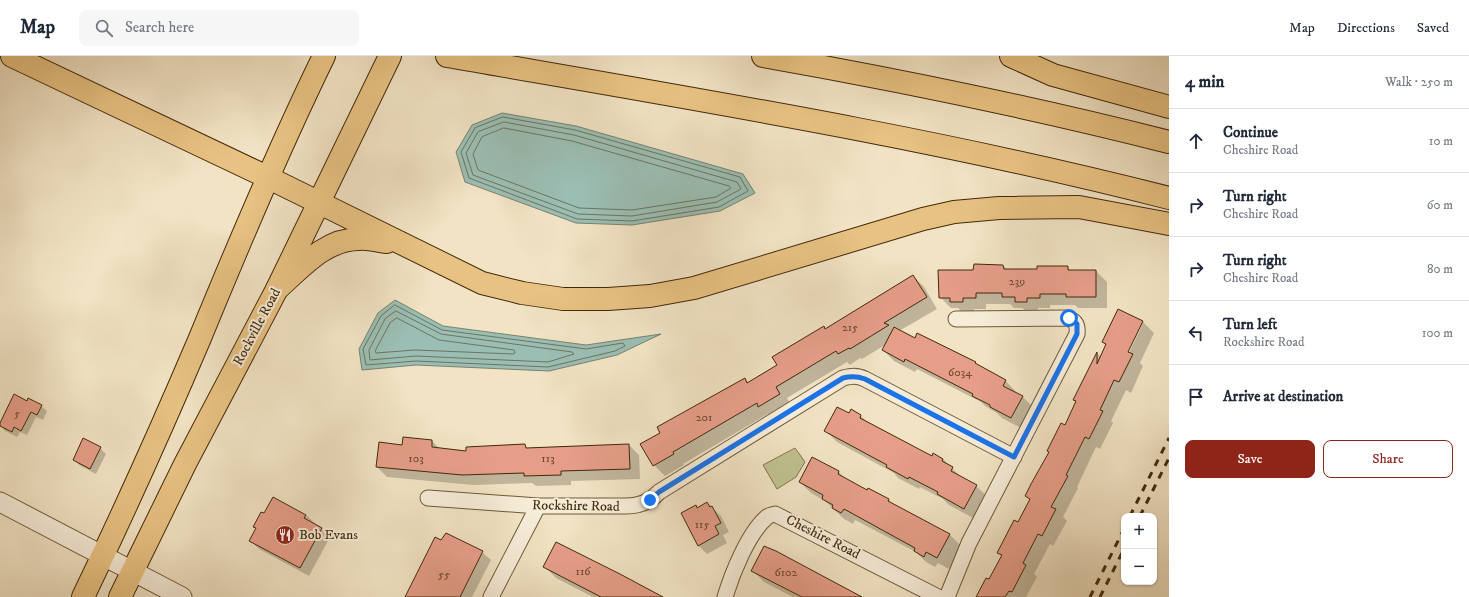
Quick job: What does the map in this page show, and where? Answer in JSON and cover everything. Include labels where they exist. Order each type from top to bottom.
[{"type":"main road","points":[[12,56],[269,178],[482,283],[522,293],[563,299],[608,299],[650,296],[694,288],[916,221],[954,212],[999,208],[1079,207],[1169,224]]},
{"type":"main road","points":[[83,597],[103,556],[197,345],[216,297],[309,86],[324,56]]},
{"type":"main road","name":"Rockville Road","points":[[120,597],[185,464],[277,289],[390,56]]},
{"type":"main road","points":[[447,56],[860,130],[973,153],[1169,198]]},
{"type":"main road","points":[[763,56],[983,99],[1169,142]]},
{"type":"main road","points":[[1011,56],[1053,75],[1169,108]]},
{"type":"main road","points":[[277,289],[319,253],[336,243],[360,238],[402,244]]},
{"type":"street","points":[[947,597],[969,543],[1077,334],[1077,324],[1073,320],[1066,318],[956,319]]},
{"type":"street","name":"Rockshire Road","points":[[428,498],[538,506],[634,506],[646,502],[659,492],[843,378],[855,376],[865,379],[1014,457]]},
{"type":"street","points":[[0,502],[182,597]]},
{"type":"street","points":[[491,597],[538,506]]},
{"type":"street","name":"Cheshire Road","points":[[725,597],[731,578],[753,535],[768,516],[775,514],[938,597]]},
{"type":"green space","points":[[795,448],[805,462],[796,477],[777,489],[763,465]]},
{"type":"water","points":[[502,113],[576,126],[743,174],[755,193],[720,211],[632,225],[576,223],[465,182],[456,152],[472,125]]},
{"type":"water","points":[[395,300],[443,326],[586,345],[661,334],[617,355],[549,371],[416,365],[362,370],[359,349],[378,313]]},
{"type":"building","points":[[974,264],[1003,265],[1004,269],[1037,269],[1037,266],[1068,266],[1068,270],[1096,270],[1096,297],[1066,297],[1066,294],[1040,294],[1040,298],[1027,298],[1027,302],[1015,302],[1015,297],[1002,297],[1002,293],[976,293],[976,298],[963,298],[963,302],[950,302],[950,298],[939,298],[938,270],[973,270]]},
{"type":"building","points":[[913,275],[927,297],[884,323],[889,325],[850,349],[849,348],[838,354],[836,351],[776,387],[780,394],[758,407],[757,403],[673,452],[674,454],[653,466],[640,444],[660,433],[657,427],[745,378],[747,383],[777,365],[772,357],[824,326],[825,329]]},
{"type":"building","points":[[1118,309],[1143,321],[1128,352],[1133,354],[1119,382],[1114,380],[1100,410],[1103,411],[1089,439],[1085,437],[1066,475],[1068,476],[1051,507],[1056,509],[1042,536],[1038,534],[1023,563],[1026,565],[1012,592],[1009,591],[1005,597],[976,597],[986,578],[989,579],[1002,555],[997,553],[1014,520],[1018,522],[1030,499],[1025,496],[1049,452],[1047,451],[1061,423],[1065,425],[1076,401],[1073,400],[1097,352],[1097,364],[1106,344],[1102,342]]},
{"type":"building","points":[[894,327],[915,338],[917,333],[976,362],[975,363],[1006,380],[1003,386],[1023,396],[1011,418],[972,396],[973,394],[905,359],[904,362],[882,350]]},
{"type":"building","points":[[14,394],[27,401],[28,398],[42,405],[37,415],[31,412],[21,431],[14,427],[12,432],[0,426],[0,423]]},
{"type":"building","points":[[837,407],[849,413],[851,409],[861,415],[860,418],[932,456],[933,453],[943,459],[942,461],[953,467],[951,471],[977,485],[964,509],[937,494],[938,492],[909,477],[908,479],[886,467],[887,465],[824,431]]},
{"type":"building","points":[[403,437],[432,440],[432,447],[466,451],[466,447],[525,444],[526,448],[629,444],[630,469],[561,471],[561,475],[524,476],[524,473],[462,475],[376,467],[379,442],[402,445]]},
{"type":"building","points":[[83,438],[101,447],[90,469],[73,460]]},
{"type":"building","points":[[812,457],[839,471],[838,474],[867,490],[868,488],[889,499],[888,501],[950,534],[937,558],[926,552],[924,557],[914,551],[915,548],[844,509],[841,513],[832,508],[833,505],[822,499],[823,495],[799,482]]},
{"type":"building","name":"Bob Evans","points":[[273,497],[306,515],[304,518],[322,528],[300,568],[249,541],[256,528],[253,527],[261,512],[264,513]]},
{"type":"building","points":[[707,502],[710,507],[712,506],[721,523],[715,526],[719,534],[698,546],[681,513],[696,505],[697,508]]},
{"type":"building","points":[[446,533],[483,551],[460,597],[405,597],[435,537],[441,540]]},
{"type":"building","points":[[556,542],[663,597],[601,597],[543,567]]},
{"type":"building","points":[[764,546],[862,597],[802,597],[751,571]]},
{"type":"railway","points":[[1132,513],[1169,438]]},
{"type":"railway","points":[[1142,513],[1169,458]]},
{"type":"railway","points":[[1090,597],[1121,535]]},
{"type":"railway","points":[[1100,597],[1121,555]]},
{"type":"place","name":"Bob Evans","points":[[285,535]]},
{"type":"route","points":[[650,500],[659,492],[843,378],[850,376],[858,376],[865,379],[1014,457],[1077,334],[1077,324],[1069,318]]}]
